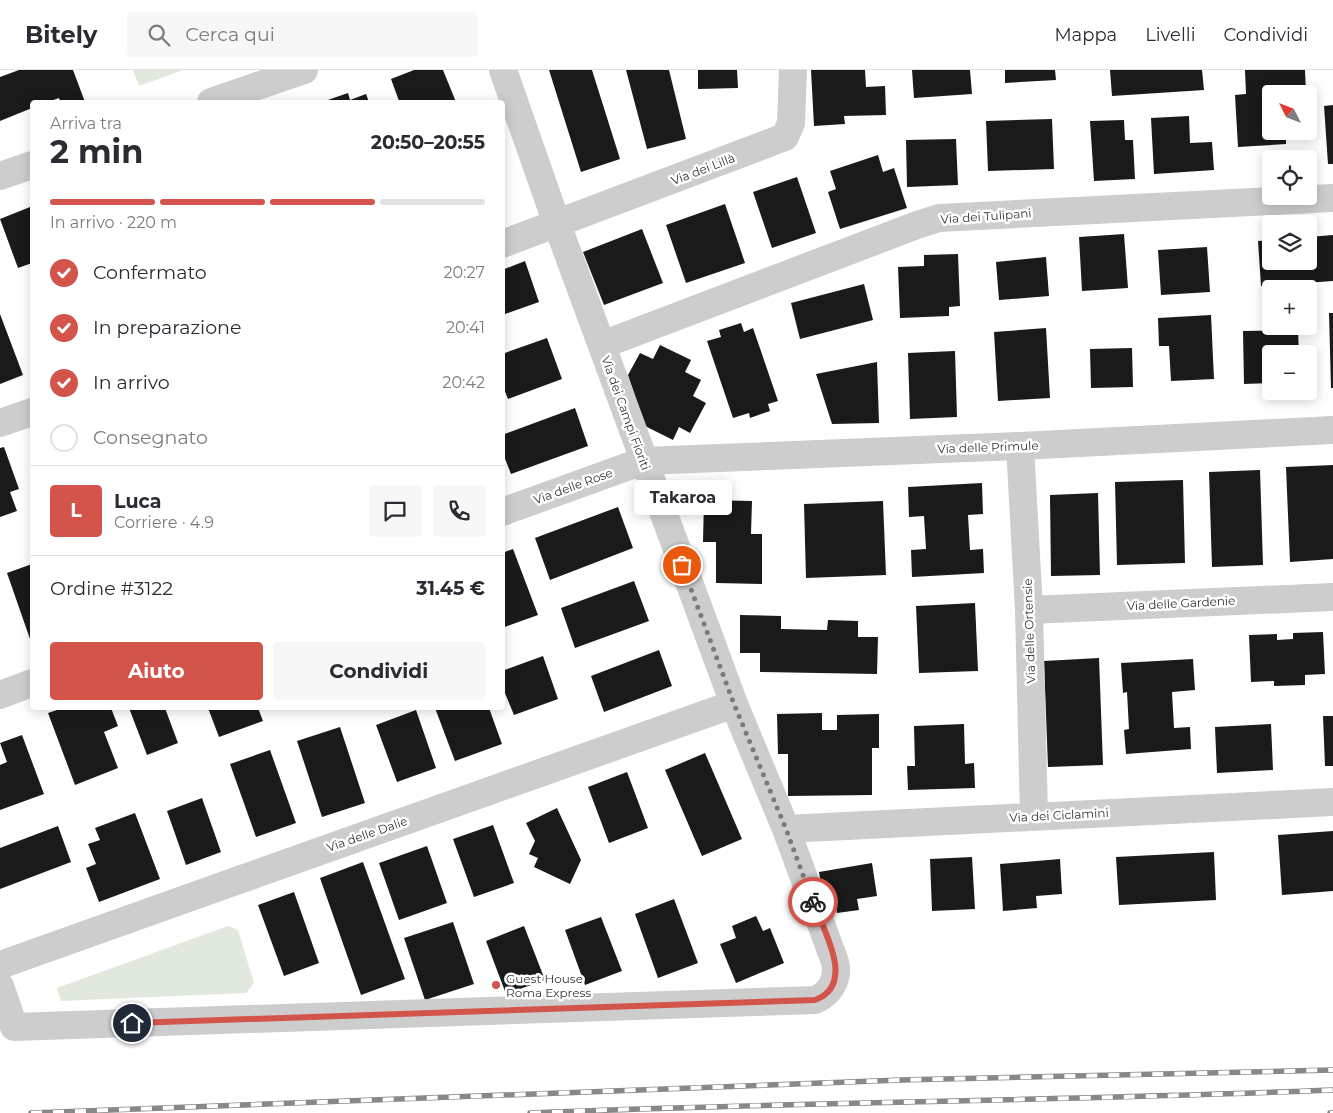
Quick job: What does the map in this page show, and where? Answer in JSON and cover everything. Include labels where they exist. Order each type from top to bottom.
[{"type":"street","points":[[217,100],[304,70]]},
{"type":"street","name":"Via dei Campi Fioriti","points":[[0,986],[14,1027],[815,1000],[829,991],[834,982],[837,968],[786,829],[734,704],[643,461],[503,70]]},
{"type":"street","name":"Via dei Lillà","points":[[557,224],[786,137],[791,123],[793,70]]},
{"type":"street","points":[[0,176],[30,166]]},
{"type":"street","name":"Via dei Tulipani","points":[[602,345],[939,218],[1333,198]]},
{"type":"street","points":[[505,243],[557,224]]},
{"type":"street","points":[[0,424],[30,413]]},
{"type":"street","name":"Via delle Primule","points":[[643,461],[1020,446],[1333,430]]},
{"type":"street","name":"Via delle Ortensie","points":[[1020,446],[1029,610],[1034,816]]},
{"type":"street","name":"Via delle Rose","points":[[505,511],[643,461]]},
{"type":"street","name":"Via delle Gardenie","points":[[1029,610],[1333,596]]},
{"type":"street","points":[[0,695],[30,685]]},
{"type":"street","name":"Via delle Dalie","points":[[0,965],[734,704]]},
{"type":"street","name":"Via dei Ciclamini","points":[[786,829],[1333,802]]},
{"type":"shaded area","points":[[133,70],[183,70],[139,86]]},
{"type":"shaded area","points":[[228,926],[238,930],[254,983],[246,993],[61,1001],[57,988]]},
{"type":"building","points":[[19,70],[73,70],[84,100],[60,100],[59,98],[54,100],[30,100],[30,109],[0,121],[0,77]]},
{"type":"building","points":[[414,70],[443,70],[455,100],[399,100],[391,79]]},
{"type":"building","points":[[549,70],[592,70],[620,159],[581,172]]},
{"type":"building","points":[[626,70],[669,70],[686,139],[647,149]]},
{"type":"building","points":[[698,70],[737,70],[738,88],[698,89]]},
{"type":"building","points":[[811,70],[865,70],[866,87],[885,86],[886,115],[844,116],[845,124],[814,126]]},
{"type":"building","points":[[912,70],[970,70],[972,94],[914,98]]},
{"type":"building","points":[[1005,70],[1055,70],[1056,80],[1005,83]]},
{"type":"building","points":[[1110,70],[1202,70],[1204,90],[1112,96]]},
{"type":"building","points":[[1245,70],[1305,70],[1306,85],[1262,85],[1262,140],[1286,140],[1286,144],[1238,147],[1235,95],[1246,94]]},
{"type":"building","points":[[348,93],[350,100],[328,100]]},
{"type":"building","points":[[366,94],[368,100],[350,100]]},
{"type":"building","points":[[1333,105],[1333,164],[1328,164],[1324,106]]},
{"type":"building","points":[[1189,116],[1190,143],[1212,142],[1214,170],[1154,174],[1151,118]]},
{"type":"building","points":[[1052,119],[1054,169],[988,171],[986,121]]},
{"type":"building","points":[[1124,120],[1125,140],[1133,140],[1135,179],[1094,181],[1090,121]]},
{"type":"building","points":[[956,139],[958,185],[907,187],[906,140]]},
{"type":"building","points":[[878,155],[883,172],[894,168],[907,208],[840,229],[828,192],[836,189],[830,171]]},
{"type":"building","points":[[797,177],[816,233],[772,248],[753,192]]},
{"type":"building","points":[[725,204],[745,263],[686,283],[666,225]]},
{"type":"building","points":[[30,207],[30,264],[18,268],[0,219]]},
{"type":"building","points":[[642,229],[663,283],[604,305],[583,252]]},
{"type":"building","points":[[1124,234],[1128,288],[1082,291],[1079,237]]},
{"type":"building","points":[[1333,235],[1333,281],[1262,280],[1261,286],[1258,241],[1262,241],[1262,270],[1317,270],[1317,236]]},
{"type":"building","points":[[1207,247],[1210,292],[1161,295],[1158,250]]},
{"type":"building","points":[[958,254],[960,306],[949,307],[949,316],[900,318],[898,267],[924,266],[924,255]]},
{"type":"building","points":[[1046,257],[1049,296],[999,300],[996,262]]},
{"type":"building","points":[[525,261],[539,302],[505,314],[505,269]]},
{"type":"building","points":[[864,284],[873,320],[800,339],[791,303]]},
{"type":"building","points":[[1329,313],[1333,313],[1333,388],[1331,388]]},
{"type":"building","points":[[0,314],[23,375],[0,384]]},
{"type":"building","points":[[1211,315],[1214,379],[1171,381],[1169,346],[1159,346],[1158,318]]},
{"type":"building","points":[[741,323],[744,332],[753,328],[778,401],[768,404],[770,411],[750,418],[749,413],[733,418],[707,341],[721,337],[719,330]]},
{"type":"building","points":[[1046,328],[1050,398],[998,401],[994,332]]},
{"type":"building","points":[[1243,331],[1262,331],[1262,335],[1298,335],[1299,345],[1262,345],[1262,383],[1244,384]]},
{"type":"building","points":[[547,338],[562,379],[508,399],[505,392],[505,353]]},
{"type":"building","points":[[660,345],[691,360],[685,372],[701,380],[693,396],[706,403],[690,433],[679,427],[673,440],[645,426],[628,375],[640,353],[653,359]]},
{"type":"building","points":[[1132,348],[1133,387],[1091,388],[1090,349]]},
{"type":"building","points":[[955,351],[957,417],[910,419],[908,353]]},
{"type":"building","points":[[877,362],[879,423],[832,424],[816,374]]},
{"type":"building","points":[[575,408],[588,446],[511,474],[505,459],[505,434]]},
{"type":"building","points":[[4,447],[19,489],[10,492],[17,511],[0,517],[0,448]]},
{"type":"building","points":[[1333,465],[1333,559],[1290,562],[1286,467]]},
{"type":"building","points":[[1260,470],[1263,565],[1212,567],[1209,472]]},
{"type":"building","points":[[1183,480],[1185,563],[1117,565],[1115,482]]},
{"type":"building","points":[[982,483],[983,514],[968,515],[970,550],[983,549],[984,573],[912,577],[911,550],[926,549],[924,516],[909,517],[908,487]]},
{"type":"building","points":[[1098,493],[1100,575],[1051,576],[1050,495]]},
{"type":"building","points":[[704,500],[752,501],[751,534],[762,534],[762,584],[716,583],[716,542],[703,542]]},
{"type":"building","points":[[883,501],[886,575],[806,578],[804,504]]},
{"type":"building","points":[[618,507],[633,548],[550,580],[535,538]]},
{"type":"building","points":[[513,549],[538,615],[505,627],[505,552]]},
{"type":"building","points":[[30,565],[30,639],[7,573]]},
{"type":"building","points":[[634,581],[649,621],[575,648],[561,608]]},
{"type":"building","points":[[975,603],[978,671],[919,673],[916,606]]},
{"type":"building","points":[[740,615],[781,616],[781,629],[827,630],[828,620],[858,621],[858,637],[878,637],[877,674],[760,672],[760,653],[740,653]]},
{"type":"building","points":[[1323,632],[1325,674],[1305,675],[1305,685],[1274,686],[1274,681],[1251,682],[1249,635],[1277,634],[1277,640],[1293,639],[1293,633]]},
{"type":"building","points":[[659,650],[672,686],[604,712],[591,676]]},
{"type":"building","points":[[543,656],[558,699],[514,715],[505,693],[505,670]]},
{"type":"building","points":[[1099,658],[1103,765],[1048,767],[1044,661]]},
{"type":"building","points":[[1193,659],[1195,690],[1172,692],[1174,728],[1190,727],[1191,749],[1126,754],[1124,730],[1129,729],[1127,692],[1123,693],[1121,663]]},
{"type":"building","points":[[57,710],[112,710],[118,726],[104,732],[118,768],[75,785],[48,713]]},
{"type":"building","points":[[130,710],[166,710],[178,743],[147,755]]},
{"type":"building","points":[[209,710],[259,710],[263,721],[219,737]]},
{"type":"building","points":[[416,710],[436,768],[397,782],[376,725]]},
{"type":"building","points":[[436,710],[490,710],[502,744],[455,761]]},
{"type":"building","points":[[822,713],[822,730],[837,730],[837,715],[879,714],[879,748],[872,748],[872,795],[788,796],[788,754],[778,754],[777,714]]},
{"type":"building","points":[[1323,716],[1333,716],[1333,766],[1325,766]]},
{"type":"building","points":[[964,724],[965,764],[974,763],[975,788],[908,790],[907,766],[915,766],[914,726]]},
{"type":"building","points":[[1271,724],[1273,770],[1217,773],[1215,727]]},
{"type":"building","points":[[340,727],[365,803],[322,817],[297,741]]},
{"type":"building","points":[[22,735],[44,794],[0,810],[0,765],[7,762],[0,743]]},
{"type":"building","points":[[270,750],[296,823],[256,837],[230,764]]},
{"type":"building","points":[[705,753],[742,839],[702,856],[665,770]]},
{"type":"building","points":[[627,772],[648,828],[609,843],[588,787]]},
{"type":"building","points":[[202,798],[221,852],[186,865],[167,811]]},
{"type":"building","points":[[557,808],[581,860],[570,884],[534,867],[538,858],[529,854],[535,841],[526,823]]},
{"type":"building","points":[[135,813],[160,879],[99,902],[86,868],[96,864],[88,844],[100,840],[95,828]]},
{"type":"building","points":[[493,825],[514,883],[474,897],[453,839]]},
{"type":"building","points":[[58,826],[71,862],[0,889],[0,848]]},
{"type":"building","points":[[1333,831],[1333,891],[1282,895],[1278,835]]},
{"type":"building","points":[[427,846],[447,903],[399,920],[379,863]]},
{"type":"building","points":[[1214,852],[1216,900],[1119,905],[1116,857]]},
{"type":"building","points":[[972,857],[975,909],[932,911],[930,859]]},
{"type":"building","points":[[1060,859],[1062,894],[1036,896],[1037,908],[1003,911],[1000,864]]},
{"type":"building","points":[[363,862],[405,979],[361,995],[320,878]]},
{"type":"building","points":[[872,863],[877,896],[857,899],[859,910],[837,913],[834,894],[823,896],[819,872]]},
{"type":"building","points":[[294,892],[319,963],[284,976],[258,905]]},
{"type":"building","points":[[674,899],[698,963],[658,978],[635,914]]},
{"type":"building","points":[[756,916],[763,931],[770,928],[784,963],[736,983],[720,944],[736,938],[732,926]]},
{"type":"building","points":[[601,917],[622,971],[585,985],[565,930]]},
{"type":"building","points":[[453,922],[474,984],[425,1000],[404,938]]},
{"type":"building","points":[[524,926],[545,980],[506,994],[486,941]]},
{"type":"railway","points":[[31,1113],[901,1080],[1333,1070]]},
{"type":"railway","points":[[530,1113],[1333,1090]]},
{"type":"way so far","points":[[682,565],[734,704],[786,829],[813,902]]},
{"type":"place","name":"Takaroa","points":[[682,565]]},
{"type":"place","name":"Guest House Roma Express","points":[[496,985]]},
{"type":"route","points":[[132,1023],[815,1000],[829,991],[836,977],[837,968],[813,902]]}]
